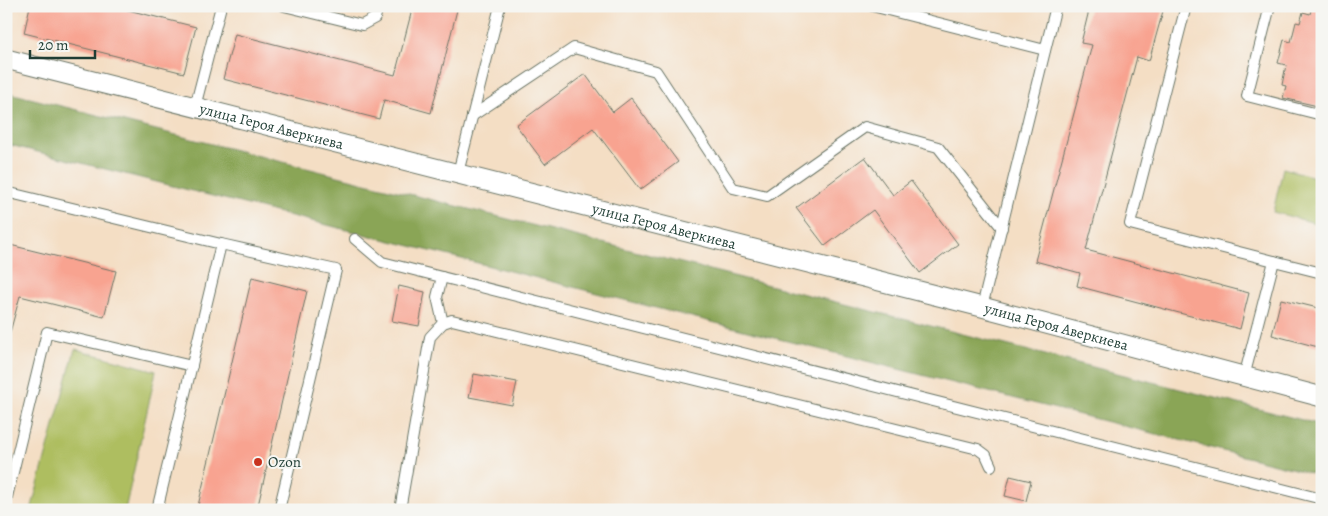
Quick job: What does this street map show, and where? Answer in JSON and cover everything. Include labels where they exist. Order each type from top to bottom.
[{"type":"street","name":"улица Героя Аверкиева","points":[[6,59],[982,307],[1322,396]]},
{"type":"lane","points":[[195,106],[221,6]]},
{"type":"lane","points":[[284,6],[362,25],[375,18],[378,6]]},
{"type":"lane","points":[[458,173],[500,6]]},
{"type":"lane","points":[[872,6],[1045,50]]},
{"type":"lane","points":[[982,307],[1056,6]]},
{"type":"lane","points":[[1186,6],[1130,224],[1322,273]]},
{"type":"lane","points":[[1270,6],[1247,96],[1322,115]]},
{"type":"lane","points":[[472,116],[574,48],[656,70],[733,188],[767,196],[865,127],[938,147],[1002,228]]},
{"type":"lane","points":[[6,192],[336,270],[278,510]]},
{"type":"lane","points":[[355,239],[382,262],[1322,499]]},
{"type":"lane","points":[[157,510],[221,244]]},
{"type":"lane","points":[[1244,377],[1274,260]]},
{"type":"lane","points":[[442,277],[437,297],[443,323]]},
{"type":"lane","points":[[400,510],[430,337],[443,323],[452,320],[978,449],[986,455],[991,466]]},
{"type":"lane","points":[[6,501],[47,332],[192,366]]},
{"type":"green space","points":[[6,92],[1322,425],[1322,476],[6,144]]},
{"type":"green space","points":[[1283,168],[1322,179],[1322,195],[1315,223],[1273,212]]},
{"type":"green space","points":[[75,349],[156,371],[125,510],[31,510]]},
{"type":"building","points":[[30,6],[112,6],[196,27],[184,73],[24,33]]},
{"type":"building","points":[[413,6],[458,6],[431,113],[384,100],[379,119],[223,79],[235,34],[395,75]]},
{"type":"building","points":[[1090,6],[1153,6],[1152,8],[1163,11],[1149,61],[1137,57],[1086,250],[1249,293],[1240,329],[1077,286],[1080,273],[1035,261],[1092,45],[1081,43]]},
{"type":"building","points":[[1312,6],[1322,6],[1322,107],[1283,98],[1286,86],[1282,85],[1286,65],[1278,63],[1284,40],[1291,42],[1296,22],[1300,23],[1303,12],[1310,14]]},
{"type":"building","points":[[585,74],[613,112],[631,98],[678,162],[640,190],[593,128],[545,164],[516,125]]},
{"type":"building","points":[[865,157],[893,195],[911,181],[958,244],[920,273],[873,210],[825,246],[796,208]]},
{"type":"building","points":[[6,244],[116,271],[104,317],[20,296],[6,347]]},
{"type":"building","points":[[252,277],[307,291],[257,510],[197,510]]},
{"type":"building","points":[[399,286],[425,292],[419,326],[392,321]]},
{"type":"building","points":[[1281,299],[1322,309],[1322,348],[1272,335]]},
{"type":"building","points":[[474,374],[517,382],[512,405],[469,397]]},
{"type":"building","points":[[1010,476],[1031,481],[1026,501],[1005,496]]},
{"type":"place","name":"Ozon","points":[[258,462]]}]
